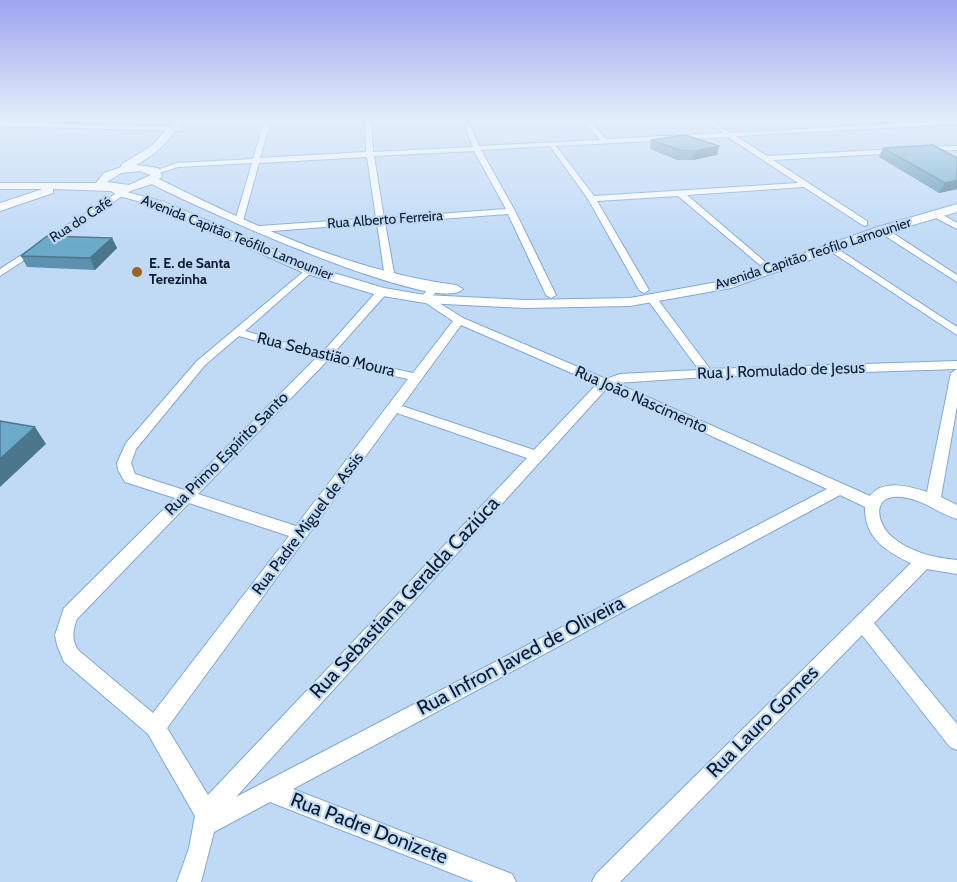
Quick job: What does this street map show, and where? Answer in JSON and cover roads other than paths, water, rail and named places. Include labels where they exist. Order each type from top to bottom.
[{"type":"main road","points":[[0,186],[115,184],[141,160]]},
{"type":"main road","points":[[50,184],[115,184],[154,174],[164,160]]},
{"type":"main road","points":[[115,184],[131,169],[154,174]]},
{"type":"main road","name":"Avenida Capitão Teófilo Lamounier","points":[[154,174],[239,221],[351,267],[390,278],[435,286],[551,295],[648,295],[760,262],[903,210],[957,197]]},
{"type":"main road","name":"Avenida Capitão Teófilo Lamounier","points":[[115,184],[309,270],[382,292],[425,299],[570,305],[731,284],[882,230],[957,208]]},
{"type":"main road","points":[[0,207],[67,185]]},
{"type":"main road","points":[[903,210],[929,216]]},
{"type":"street","points":[[154,174],[171,166],[273,160]]},
{"type":"street","points":[[371,160],[390,278]]},
{"type":"street","points":[[483,160],[511,211],[551,295]]},
{"type":"street","points":[[563,160],[592,199],[648,295],[707,373]]},
{"type":"street","points":[[769,160],[864,224]]},
{"type":"street","points":[[239,221],[257,161]]},
{"type":"street","name":"Rua do Café","points":[[0,273],[115,184]]},
{"type":"street","points":[[592,199],[804,185]]},
{"type":"street","points":[[681,194],[760,262]]},
{"type":"street","name":"Rua Alberto Ferreira","points":[[260,229],[511,211]]},
{"type":"street","points":[[929,216],[957,226]]},
{"type":"street","points":[[882,230],[957,279]]},
{"type":"street","points":[[833,249],[957,332]]},
{"type":"street","points":[[300,533],[130,478],[123,471],[123,463],[131,446],[201,363],[309,270]]},
{"type":"street","points":[[425,299],[435,286]]},
{"type":"street","name":"Rua Primo Espírito Santo","points":[[155,727],[71,656],[64,645],[63,631],[70,614],[324,357],[382,292]]},
{"type":"street","name":"Rua João Nascimento","points":[[425,299],[459,320],[873,504]]},
{"type":"street","name":"Rua Padre Miguel de Assis","points":[[155,727],[459,320]]},
{"type":"street","name":"Rua Sebastião Moura","points":[[236,332],[324,357],[415,377]]},
{"type":"street","name":"Rua J. Romulado de Jesus","points":[[605,383],[628,377],[957,365]]},
{"type":"street","points":[[933,499],[957,373]]},
{"type":"street","name":"Rua Sebastiana Geralda Caziúca","points":[[206,819],[605,383]]},
{"type":"street","points":[[395,408],[536,456]]},
{"type":"street","name":"Rua Infron Javed de Oliveira","points":[[206,819],[267,790],[838,490]]},
{"type":"street","points":[[957,513],[917,493],[889,492],[878,497],[873,504],[872,515],[877,528],[888,541],[904,553],[941,567],[957,567]]},
{"type":"street","name":"Rua Lauro Gomes","points":[[604,882],[923,562]]},
{"type":"street","points":[[862,622],[957,740]]},
{"type":"street","points":[[155,727],[206,819],[189,882]]},
{"type":"street","name":"Rua Padre Donizete","points":[[267,790],[504,882]]},
{"type":"place","name":"E. E. de Santa Terezinha","points":[[137,272]]}]
